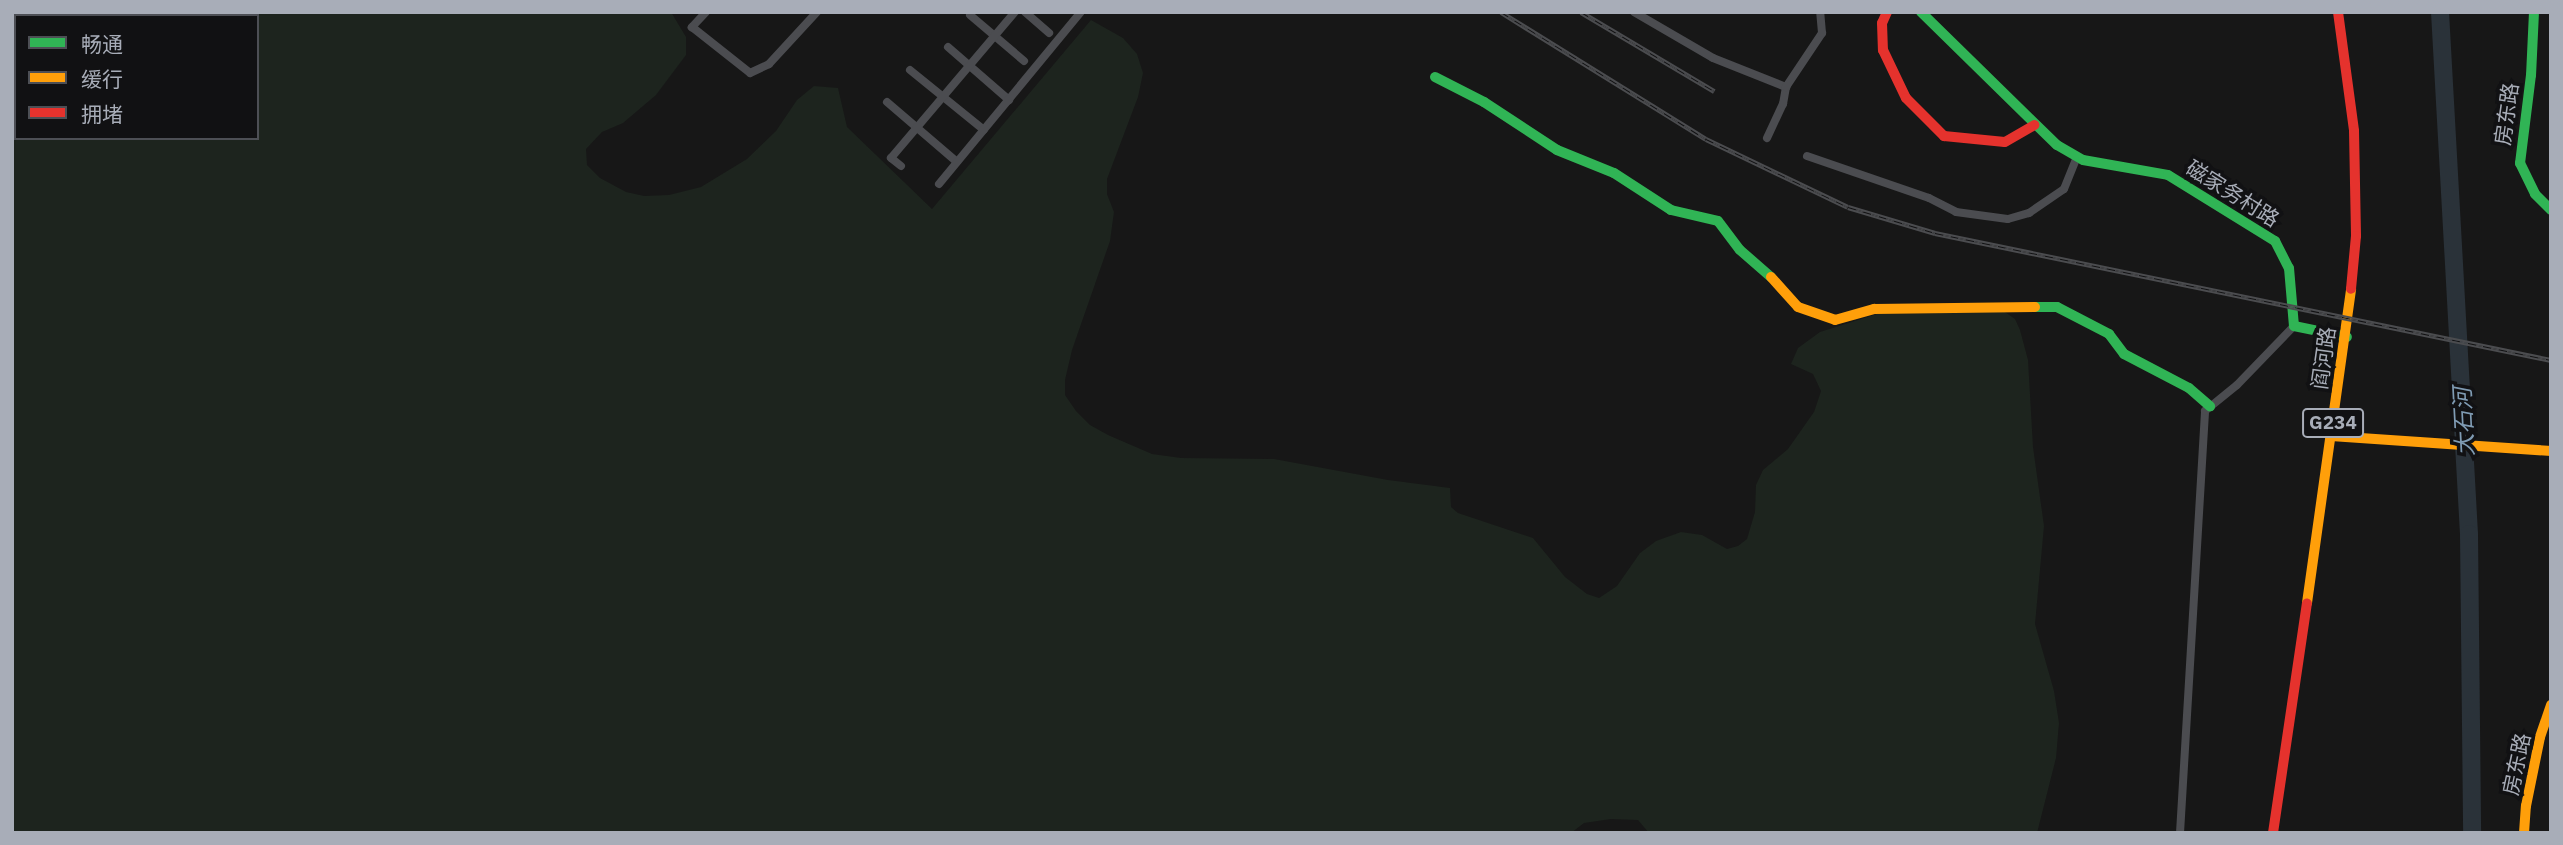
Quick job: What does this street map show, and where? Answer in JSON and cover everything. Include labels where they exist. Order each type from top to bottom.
[{"type":"main road","points":[[1887,12],[1882,23],[1883,50],[1906,98],[1944,136],[2005,142],[2035,125]]},
{"type":"main road","name":"磁家务村路","points":[[1921,12],[2057,145],[2077,157],[2168,176],[2275,241],[2289,268],[2294,326]]},
{"type":"main road","name":"阎河路","points":[[2273,833],[2347,337],[2356,236],[2354,131],[2338,12]]},
{"type":"main road","name":"房东路","points":[[2534,12],[2533,54],[2520,163],[2535,194],[2551,210]]},
{"type":"main road","points":[[1435,77],[1484,102],[1557,150],[1614,173],[1671,210],[1718,222],[1740,250],[1776,281],[1798,307],[1835,320],[1874,309],[2057,307],[2109,334],[2124,354],[2189,388],[2210,406]]},
{"type":"main road","points":[[2294,326],[2347,337]]},
{"type":"main road","points":[[2331,436],[2551,452]]},
{"type":"main road","name":"房东路","points":[[2524,833],[2526,806],[2540,737],[2551,705]]},
{"type":"street","points":[[706,12],[692,27],[750,73],[769,64],[817,12]]},
{"type":"street","points":[[901,166],[891,158],[1014,12]]},
{"type":"street","points":[[1025,12],[1049,33]]},
{"type":"street","points":[[939,184],[1081,12]]},
{"type":"street","points":[[1634,12],[1713,58],[1786,87]]},
{"type":"street","points":[[1768,138],[1783,104],[1786,87],[1822,33],[1821,12]]},
{"type":"street","points":[[970,15],[1024,61]]},
{"type":"street","points":[[948,47],[1009,100]]},
{"type":"street","points":[[910,70],[984,130]]},
{"type":"street","points":[[887,102],[957,162]]},
{"type":"street","points":[[1807,156],[1929,198],[1956,212],[2008,219],[2029,214],[2064,189],[2077,157]]},
{"type":"street","points":[[2180,833],[2205,411],[2294,326]]},
{"type":"shaded area","points":[[12,12],[671,12],[686,37],[686,55],[656,95],[623,123],[602,132],[586,149],[587,165],[600,178],[626,192],[644,196],[669,195],[701,187],[747,159],[776,131],[797,100],[814,86],[838,88],[847,127],[932,209],[1091,20],[1123,38],[1137,54],[1143,73],[1138,97],[1107,179],[1107,194],[1114,212],[1110,241],[1072,350],[1065,380],[1065,395],[1076,411],[1090,425],[1152,454],[1181,458],[1274,459],[1388,480],[1450,488],[1451,507],[1458,513],[1533,538],[1565,577],[1587,594],[1599,598],[1617,586],[1640,553],[1656,541],[1681,532],[1702,535],[1727,549],[1738,546],[1747,539],[1755,512],[1756,485],[1763,470],[1788,449],[1814,412],[1821,391],[1813,374],[1791,364],[1798,348],[1820,332],[1877,314],[2005,312],[2015,319],[2028,360],[2033,447],[2044,526],[2035,624],[2054,691],[2059,723],[2056,758],[2037,833],[1649,833],[1638,820],[1611,819],[1584,823],[1571,833],[12,833]]},
{"type":"waterway","name":"大石河","points":[[2440,12],[2469,534],[2472,833]]},
{"type":"railway","points":[[1501,12],[1706,139],[1848,207],[1935,233],[2551,360]]},
{"type":"railway","points":[[1581,12],[1714,91]]},
{"type":"traffic: fast","points":[[1921,12],[2057,145],[2083,160],[2168,175],[2275,241],[2289,268],[2294,326],[2347,337]]},
{"type":"traffic: fast","points":[[2534,12],[2531,75],[2520,163],[2535,194],[2551,210]]},
{"type":"traffic: fast","points":[[1435,77],[1484,102],[1557,150],[1614,173],[1671,210],[1718,221],[1740,250],[1771,277]]},
{"type":"traffic: fast","points":[[2035,307],[2057,307],[2109,334],[2124,354],[2189,388],[2210,406]]},
{"type":"traffic: slow","points":[[1771,277],[1798,307],[1835,320],[1874,309],[2035,307]]},
{"type":"traffic: slow","points":[[2307,603],[2351,289]]},
{"type":"traffic: slow","points":[[2331,436],[2551,451]]},
{"type":"traffic: slow","points":[[2524,833],[2526,806],[2540,737],[2551,705]]},
{"type":"traffic: jam","points":[[1887,12],[1882,23],[1883,50],[1906,98],[1944,136],[2005,142],[2035,125]]},
{"type":"traffic: jam","points":[[2338,12],[2354,131],[2356,236],[2351,289]]},
{"type":"traffic: jam","points":[[2273,833],[2307,603]]}]
